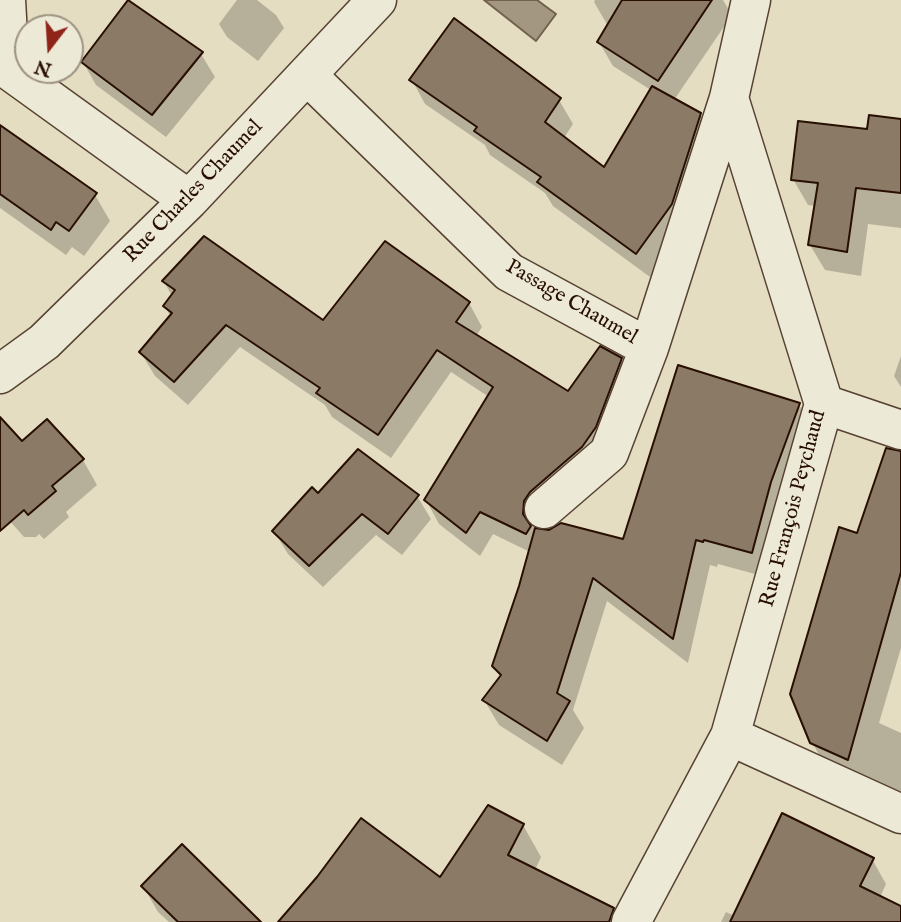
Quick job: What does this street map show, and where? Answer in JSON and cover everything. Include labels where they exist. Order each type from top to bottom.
[{"type":"street","points":[[6,0],[10,71],[189,200]]},
{"type":"street","name":"Rue Charles Chaumel","points":[[0,374],[44,342],[189,200],[377,0]]},
{"type":"street","name":"Rue François Peychaud","points":[[631,922],[730,736],[824,404],[729,98],[751,0]]},
{"type":"street","name":"Passage Chaumel","points":[[307,75],[509,272],[649,348],[729,98]]},
{"type":"street","points":[[544,509],[609,453],[649,348]]},
{"type":"street","points":[[824,404],[901,430]]},
{"type":"street","points":[[730,736],[901,814]]},
{"type":"shaded area","points":[[484,0],[537,0],[556,14],[536,41]]},
{"type":"building","points":[[128,0],[203,52],[152,115],[84,64],[84,58]]},
{"type":"building","points":[[622,0],[712,0],[658,81],[597,42]]},
{"type":"building","points":[[454,18],[561,98],[545,122],[604,167],[652,86],[701,113],[672,204],[636,254],[537,182],[541,177],[474,131],[477,127],[409,80]]},
{"type":"building","points":[[869,115],[901,119],[901,193],[856,188],[847,252],[808,245],[818,183],[791,180],[798,121],[867,129]]},
{"type":"building","points":[[0,125],[97,193],[69,231],[56,222],[51,230],[0,194]]},
{"type":"building","points":[[204,236],[323,320],[385,241],[470,302],[456,322],[568,391],[600,346],[622,358],[596,427],[582,447],[530,492],[524,501],[523,514],[531,526],[526,534],[480,512],[466,533],[424,500],[493,387],[437,350],[378,435],[316,393],[320,388],[226,325],[174,382],[139,352],[172,313],[163,306],[175,290],[162,281]]},
{"type":"building","points":[[678,365],[800,403],[771,482],[752,553],[696,540],[673,639],[593,578],[557,693],[570,701],[547,741],[482,700],[501,675],[492,666],[535,528],[549,530],[561,523],[623,539]]},
{"type":"building","points":[[0,417],[22,441],[47,419],[84,459],[52,486],[56,491],[28,515],[24,510],[0,531]]},
{"type":"building","points":[[886,448],[901,451],[901,572],[848,760],[810,743],[790,694],[839,527],[857,533]]},
{"type":"building","points":[[358,449],[419,495],[388,534],[362,514],[309,566],[272,531],[312,487],[318,493]]},
{"type":"building","points":[[488,805],[524,824],[508,855],[614,908],[609,922],[278,922],[317,877],[361,818],[440,877]]},
{"type":"building","points":[[782,813],[874,858],[860,886],[901,906],[901,922],[730,922]]},
{"type":"building","points":[[182,844],[261,922],[178,922],[141,886]]}]
